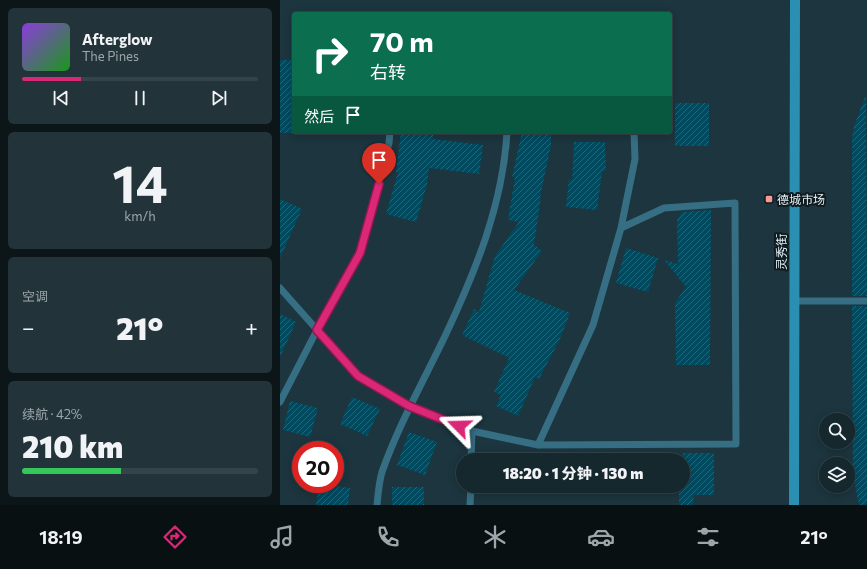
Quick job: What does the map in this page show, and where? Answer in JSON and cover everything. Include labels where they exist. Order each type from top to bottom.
[{"type":"main road","name":"灵秀街","points":[[794,505],[795,0]]},
{"type":"lane","points":[[280,402],[317,330],[360,253],[389,143],[390,134]]},
{"type":"lane","points":[[377,505],[382,473],[409,406],[446,334],[479,260],[496,208],[507,134]]},
{"type":"lane","points":[[538,445],[593,325],[621,228],[635,159],[634,134]]},
{"type":"lane","points":[[280,288],[358,376],[409,406],[472,431],[538,445],[736,444],[735,204],[664,208],[621,228]]},
{"type":"lane","points":[[794,301],[867,301]]},
{"type":"lane","points":[[471,453],[472,431]]},
{"type":"lane","points":[[470,493],[470,505]]},
{"type":"building","points":[[280,60],[292,60],[292,133],[280,133]]},
{"type":"building","points":[[866,95],[867,296],[852,296],[852,138],[854,126]]},
{"type":"building","points":[[675,103],[709,103],[709,146],[675,146]]},
{"type":"building","points":[[401,134],[433,134],[433,139],[483,145],[479,174],[429,168],[427,185],[416,222],[386,214],[398,172],[396,172]]},
{"type":"building","points":[[522,134],[551,134],[551,145],[540,197],[534,245],[542,251],[514,290],[570,313],[559,341],[539,379],[535,377],[518,416],[496,406],[501,395],[494,392],[509,358],[462,335],[474,309],[479,312],[495,256],[519,222],[508,220],[515,177],[512,177]]},
{"type":"building","points":[[574,142],[605,142],[606,171],[602,171],[597,210],[566,207],[569,179],[572,180]]},
{"type":"building","points":[[280,199],[302,209],[280,258]]},
{"type":"building","points":[[711,210],[710,365],[676,365],[675,303],[686,287],[664,260],[678,264],[677,220],[682,212]]},
{"type":"building","points":[[626,248],[658,258],[648,292],[616,283]]},
{"type":"building","points":[[852,306],[867,306],[867,505],[859,505],[855,485],[855,457],[853,457],[853,449],[855,449],[855,413],[853,413]]},
{"type":"building","points":[[280,314],[296,322],[280,357]]},
{"type":"building","points":[[352,397],[380,409],[367,436],[340,424]]},
{"type":"building","points":[[290,401],[318,408],[310,437],[283,430]]},
{"type":"building","points":[[409,432],[437,442],[425,475],[397,465]]},
{"type":"building","points":[[690,453],[714,453],[714,495],[694,495],[693,505],[679,505],[679,493],[690,493]]},
{"type":"building","points":[[344,487],[350,488],[348,505],[316,505],[318,493],[344,493]]},
{"type":"building","points":[[392,487],[424,487],[424,505],[392,505]]},
{"type":"place","name":"德城市场","points":[[769,199]]},
{"type":"route","points":[[379,184],[360,253],[317,330],[358,376],[409,406],[459,426]]}]
